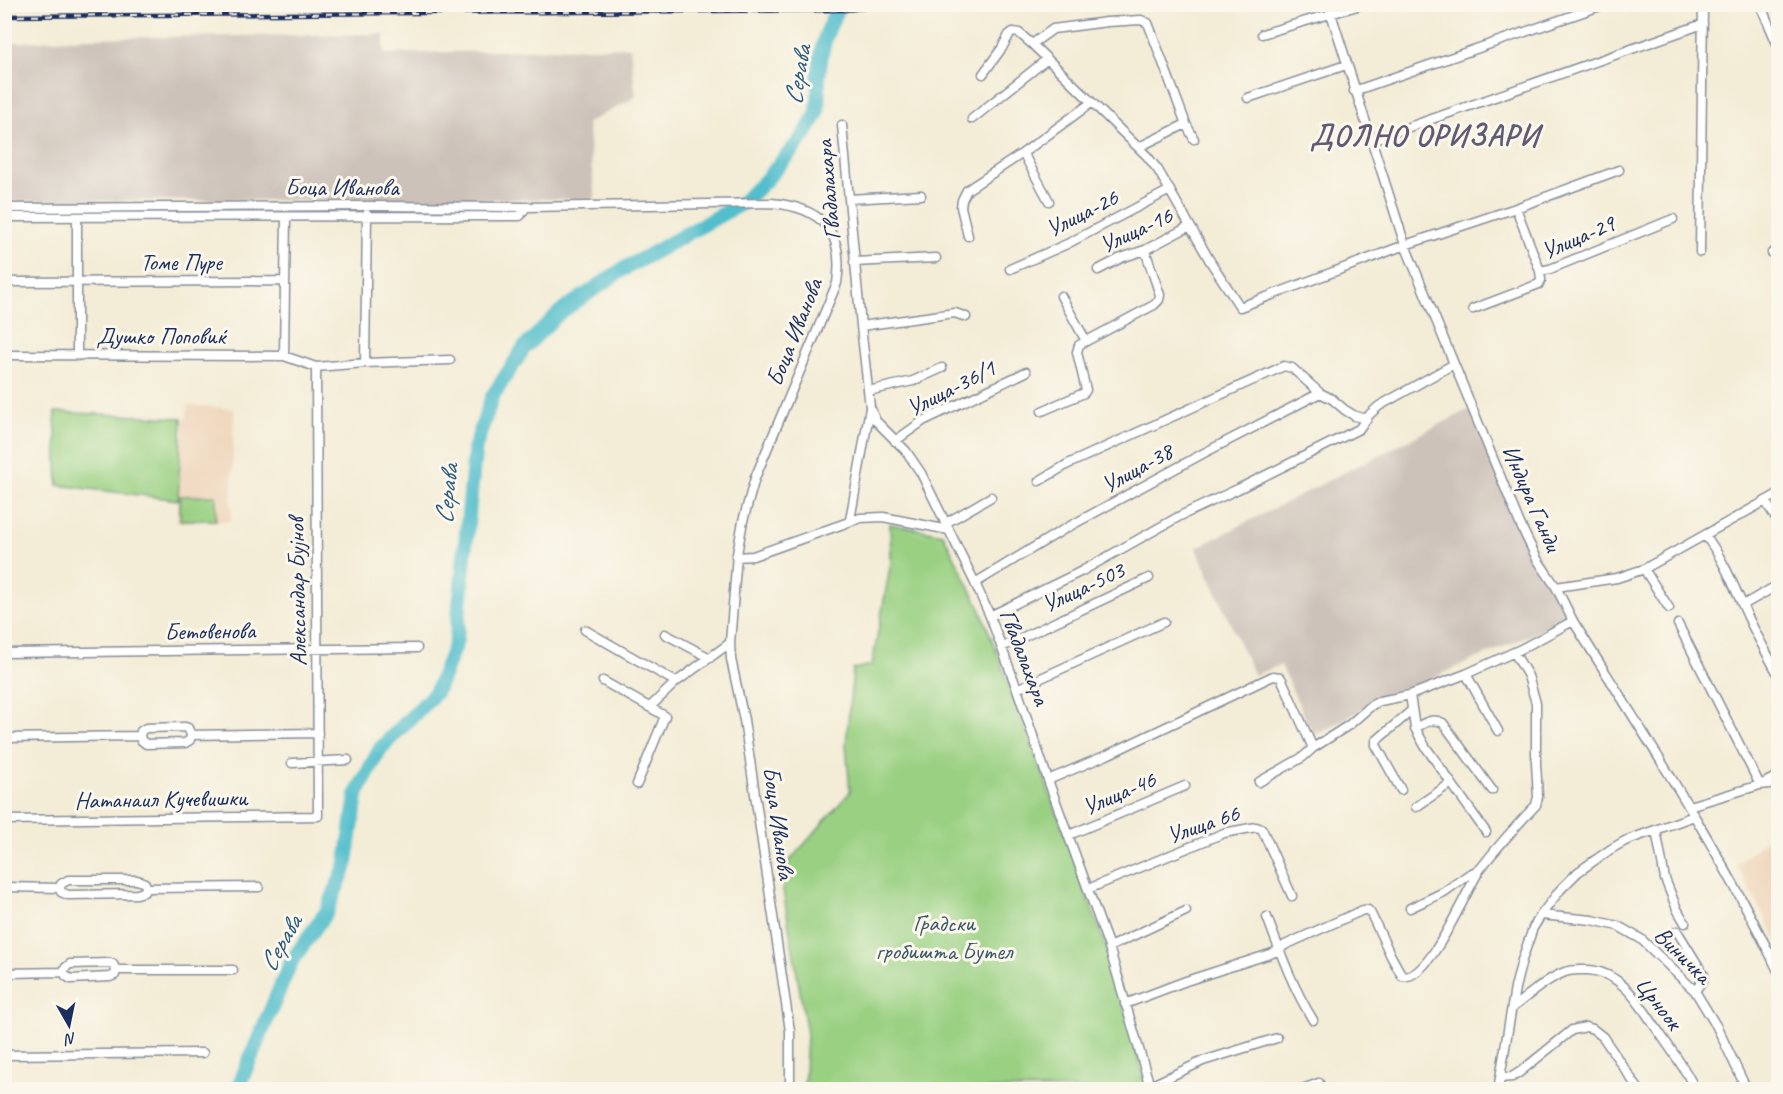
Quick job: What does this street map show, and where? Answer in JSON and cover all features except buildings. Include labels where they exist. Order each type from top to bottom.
[{"type":"street","name":"Индира Ганди","points":[[1328,4],[1405,245],[1520,524],[1537,559],[1556,587],[1573,621],[1708,837],[1752,915],[1779,971]]},
{"type":"street","points":[[1262,34],[1364,4]]},
{"type":"street","points":[[1354,91],[1606,4]]},
{"type":"street","points":[[1700,252],[1703,4]]},
{"type":"street","points":[[1760,4],[1779,46]]},
{"type":"street","points":[[1032,44],[1053,29],[1107,22],[1141,20],[1148,23],[1194,140]]},
{"type":"street","points":[[1372,140],[1702,24]]},
{"type":"street","points":[[983,74],[1013,32],[1019,33],[1032,44],[1046,60],[1139,147],[1158,170],[1210,261],[1240,307],[1405,245],[1619,170]]},
{"type":"street","points":[[972,119],[1046,60]]},
{"type":"street","points":[[1248,98],[1346,65]]},
{"type":"street","points":[[968,236],[961,207],[967,190],[1023,153],[1091,103]]},
{"type":"street","points":[[1139,147],[1186,124]]},
{"type":"street","name":"Гвадалахара","points":[[842,125],[870,407],[876,421],[906,451],[921,473],[990,616],[1109,947],[1150,1088]]},
{"type":"street","points":[[1023,153],[1049,201]]},
{"type":"street","name":"Улица-26","points":[[1010,268],[1067,244],[1170,190]]},
{"type":"street","points":[[849,199],[921,195]]},
{"type":"street","name":"Боца Иванова","points":[[4,208],[526,207],[771,203],[790,205],[812,213],[826,227],[837,245],[839,260],[837,283],[755,478],[743,520],[736,557],[730,643],[731,659],[744,720],[790,1031],[790,1089]]},
{"type":"street","points":[[365,363],[368,206]]},
{"type":"street","points":[[4,218],[520,216],[526,207]]},
{"type":"street","points":[[143,208],[143,218]]},
{"type":"street","points":[[1516,208],[1540,271]]},
{"type":"street","points":[[284,356],[286,217]]},
{"type":"street","points":[[77,218],[77,356]]},
{"type":"street","name":"Улица-29","points":[[1473,309],[1539,284],[1540,271],[1673,219]]},
{"type":"street","name":"Улица-16","points":[[1098,270],[1121,258],[1145,250],[1190,226]]},
{"type":"street","name":"Гвадалахара","points":[[837,245],[853,251]]},
{"type":"street","points":[[1042,411],[1084,393],[1086,390],[1077,352],[1079,345],[1157,303],[1160,295],[1145,250]]},
{"type":"street","points":[[854,262],[936,258]]},
{"type":"street","name":"Томе Пуре","points":[[4,282],[285,281]]},
{"type":"street","points":[[1061,297],[1086,341]]},
{"type":"street","points":[[861,326],[955,313],[966,317]]},
{"type":"street","name":"Душко Поповиќ","points":[[4,356],[284,356],[316,367]]},
{"type":"street","points":[[316,367],[450,360]]},
{"type":"street","points":[[990,616],[1082,571],[1180,516],[1359,429],[1379,406],[1454,364]]},
{"type":"street","points":[[1039,481],[1068,464],[1284,366],[1292,368],[1320,393],[1345,410],[1367,419]]},
{"type":"street","name":"Александар Бујнов","points":[[316,367],[318,816]]},
{"type":"street","points":[[868,392],[913,381],[942,368]]},
{"type":"street","name":"Улица-36/1","points":[[895,441],[923,422],[1026,372]]},
{"type":"street","name":"Улица-38","points":[[975,583],[1072,525],[1320,393]]},
{"type":"street","points":[[849,520],[870,407]]},
{"type":"street","points":[[1556,587],[1617,578],[1644,569],[1779,494]]},
{"type":"street","points":[[736,557],[760,554],[849,520],[860,518],[883,517],[947,527],[991,497]]},
{"type":"street","points":[[1765,501],[1779,521]]},
{"type":"street","points":[[1705,535],[1726,566],[1743,605],[1779,674]]},
{"type":"street","points":[[1644,569],[1669,608]]},
{"type":"street","name":"Улица-503","points":[[1002,647],[1149,578]]},
{"type":"street","points":[[1743,605],[1779,585]]},
{"type":"street","points":[[1259,782],[1292,765],[1313,748],[1349,725],[1372,705],[1386,699],[1410,695],[1466,674],[1573,621]]},
{"type":"street","points":[[1017,689],[1164,622]]},
{"type":"street","points":[[1678,624],[1760,785]]},
{"type":"street","points":[[585,630],[676,682]]},
{"type":"street","points":[[665,634],[710,658]]},
{"type":"street","points":[[651,706],[676,682],[730,643]]},
{"type":"street","name":"Бетовенова","points":[[4,653],[417,648]]},
{"type":"street","points":[[1125,1004],[1279,950],[1285,945],[1354,913],[1368,910],[1402,976],[1410,977],[1420,968],[1438,948],[1480,869],[1536,805],[1538,797],[1536,703],[1528,676],[1514,652]]},
{"type":"street","points":[[1466,674],[1498,731]]},
{"type":"street","points":[[1048,780],[1116,751],[1273,676],[1280,677],[1282,680],[1313,748]]},
{"type":"street","points":[[603,681],[651,706],[665,716],[638,784]]},
{"type":"street","points":[[1410,695],[1415,728],[1425,746],[1486,832]]},
{"type":"street","points":[[1401,790],[1376,745],[1376,741],[1411,711]]},
{"type":"street","points":[[1415,728],[1431,720],[1443,723],[1492,790]]},
{"type":"street","points":[[185,727],[191,735],[185,743],[146,744],[140,736],[141,731],[146,728],[185,727]]},
{"type":"street","points":[[191,735],[318,733]]},
{"type":"street","points":[[4,738],[140,736]]},
{"type":"street","points":[[292,763],[348,760]]},
{"type":"street","points":[[1689,806],[1760,785],[1779,776]]},
{"type":"street","points":[[1416,807],[1451,783]]},
{"type":"street","points":[[1760,785],[1779,783]]},
{"type":"street","name":"Улица-46","points":[[1069,836],[1185,786]]},
{"type":"street","name":"Натанаил Кучевишки","points":[[4,820],[318,816]]},
{"type":"street","points":[[1498,1089],[1515,988],[1533,928],[1541,915],[1560,890],[1598,857],[1624,841],[1694,816]]},
{"type":"street","name":"Улица 66","points":[[1088,889],[1224,833],[1256,827],[1262,829],[1292,896]]},
{"type":"street","points":[[1656,830],[1665,879],[1685,923]]},
{"type":"street","points":[[1410,908],[1444,892],[1480,869]]},
{"type":"street","points":[[60,888],[61,884],[68,880],[137,880],[145,884],[146,888]]},
{"type":"street","points":[[4,887],[60,888]]},
{"type":"street","points":[[146,888],[259,887]]},
{"type":"street","points":[[60,888],[61,892],[68,895],[137,894],[144,892],[146,888]]},
{"type":"street","points":[[1109,947],[1186,911]]},
{"type":"street","name":"Виничка","points":[[1541,915],[1592,920],[1618,926],[1641,939],[1695,991],[1717,1027],[1748,1089]]},
{"type":"street","points":[[1267,917],[1279,950],[1313,1020]]},
{"type":"street","points":[[1677,931],[1704,975],[1695,991]]},
{"type":"street","points":[[110,963],[116,970],[115,975],[110,977],[71,979],[64,972],[70,964],[110,963]]},
{"type":"street","points":[[116,970],[233,970]]},
{"type":"street","name":"Црноок","points":[[1512,1008],[1565,972],[1594,971],[1611,977],[1635,999],[1676,1057],[1695,1089]]},
{"type":"street","points":[[4,973],[64,972]]},
{"type":"street","points":[[1500,1078],[1512,1077],[1572,1030],[1586,1027],[1593,1029],[1603,1037],[1639,1089]]},
{"type":"street","points":[[1150,1088],[1203,1061],[1277,1038]]},
{"type":"street","points":[[4,1055],[203,1053]]},
{"type":"street","points":[[1300,1089],[1319,1083]]},
{"type":"shaded area","points":[[384,34],[384,54],[630,47],[636,97],[587,123],[595,199],[5,201],[5,43],[89,38]]},
{"type":"shaded area","points":[[188,405],[234,409],[231,521],[177,522],[184,419],[187,418]]},
{"type":"shaded area","points":[[1470,409],[1565,613],[1558,623],[1414,686],[1388,694],[1313,735],[1281,665],[1254,675],[1196,548]]},
{"type":"shaded area","points":[[1778,830],[1778,942],[1736,865]]},
{"type":"green space","points":[[55,412],[182,418],[178,500],[58,485]]},
{"type":"green space","points":[[180,496],[216,496],[216,520],[180,520]]},
{"type":"green space","name":"Градски гробишта Бутел","points":[[890,524],[943,534],[980,608],[1113,966],[1147,1089],[804,1089],[807,1034],[780,872],[850,792],[846,744],[853,669],[872,665],[891,562]]},
{"type":"waterway","name":"Серава","points":[[237,1090],[291,962],[327,911],[346,865],[357,793],[380,749],[436,692],[456,642],[475,448],[492,397],[524,348],[559,313],[622,270],[742,203],[765,181],[803,137],[817,114],[818,78],[822,51],[839,4]]},
{"type":"railway","points":[[4,16],[845,10],[902,4]]},
{"type":"district","name":"ДОЛНО ОРИЗАРИ","points":[[1425,135]]}]
